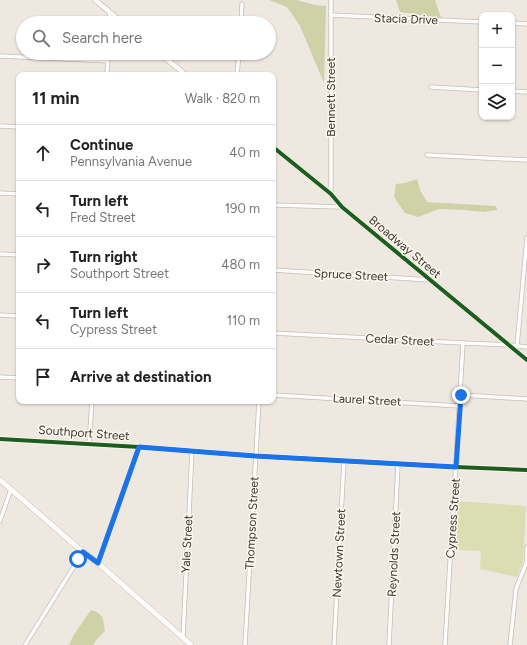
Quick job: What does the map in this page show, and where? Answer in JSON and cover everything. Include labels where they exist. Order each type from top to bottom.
[{"type":"main road","points":[[0,480],[83,552],[98,563],[191,645]]},
{"type":"street","points":[[95,0],[114,16]]},
{"type":"street","name":"Bennett Street","points":[[331,0],[331,194]]},
{"type":"street","points":[[241,16],[242,4]]},
{"type":"street","points":[[110,12],[110,16]]},
{"type":"street","name":"Stacia Drive","points":[[331,15],[479,22]]},
{"type":"street","points":[[515,23],[527,24]]},
{"type":"street","points":[[0,56],[16,57]]},
{"type":"street","points":[[86,60],[108,61],[107,72]]},
{"type":"street","points":[[168,60],[182,72]]},
{"type":"street","points":[[237,72],[238,60]]},
{"type":"street","points":[[431,87],[479,90]]},
{"type":"street","points":[[515,91],[527,92]]},
{"type":"street","points":[[0,126],[16,127]]},
{"type":"street","name":"Broadway Street","points":[[276,149],[331,194],[342,207],[527,360]]},
{"type":"street","points":[[427,155],[527,160]]},
{"type":"street","points":[[0,193],[16,194]]},
{"type":"street","points":[[276,204],[342,207]]},
{"type":"street","points":[[517,346],[527,238]]},
{"type":"street","points":[[0,254],[16,255]]},
{"type":"street","name":"Spruce Street","points":[[276,270],[430,280]]},
{"type":"street","points":[[0,315],[16,316]]},
{"type":"street","name":"Cedar Street","points":[[276,333],[527,347]]},
{"type":"street","name":"Cypress Street","points":[[445,645],[464,343]]},
{"type":"street","points":[[0,377],[16,378]]},
{"type":"street","name":"Laurel Street","points":[[276,395],[460,406]]},
{"type":"street","points":[[461,395],[527,399]]},
{"type":"street","points":[[89,444],[92,404]]},
{"type":"street","name":"Thompson Street","points":[[245,645],[259,404]]},
{"type":"street","name":"Southport Street","points":[[0,439],[139,447],[255,456],[527,470]]},
{"type":"street","points":[[98,563],[139,447]]},
{"type":"street","name":"Yale Street","points":[[183,638],[192,451]]},
{"type":"street","name":"Newtown Street","points":[[334,645],[344,461]]},
{"type":"street","name":"Reynolds Street","points":[[389,645],[398,464]]},
{"type":"street","points":[[0,521],[11,489]]},
{"type":"street","points":[[510,645],[516,589],[527,561],[527,547]]},
{"type":"street","points":[[25,645],[83,552]]},
{"type":"green space","points":[[269,0],[297,0],[315,5],[326,6],[324,83],[300,26],[287,7]]},
{"type":"green space","points":[[396,0],[435,0],[441,18],[400,12]]},
{"type":"green space","points":[[417,179],[420,190],[427,202],[496,206],[497,210],[484,212],[439,209],[418,217],[405,213],[394,197],[396,184]]},
{"type":"green space","points":[[458,501],[526,506],[523,562],[517,577],[480,569],[481,551],[456,550]]},
{"type":"green space","points":[[91,610],[101,615],[105,631],[93,645],[69,645],[73,636]]},
{"type":"cycle path","points":[[276,149],[331,194],[342,207],[527,360]]},
{"type":"cycle path","points":[[0,439],[139,447],[255,456],[527,470]]},
{"type":"route","points":[[78,559],[83,552],[98,563],[139,447],[255,456],[456,467],[461,395]]}]
